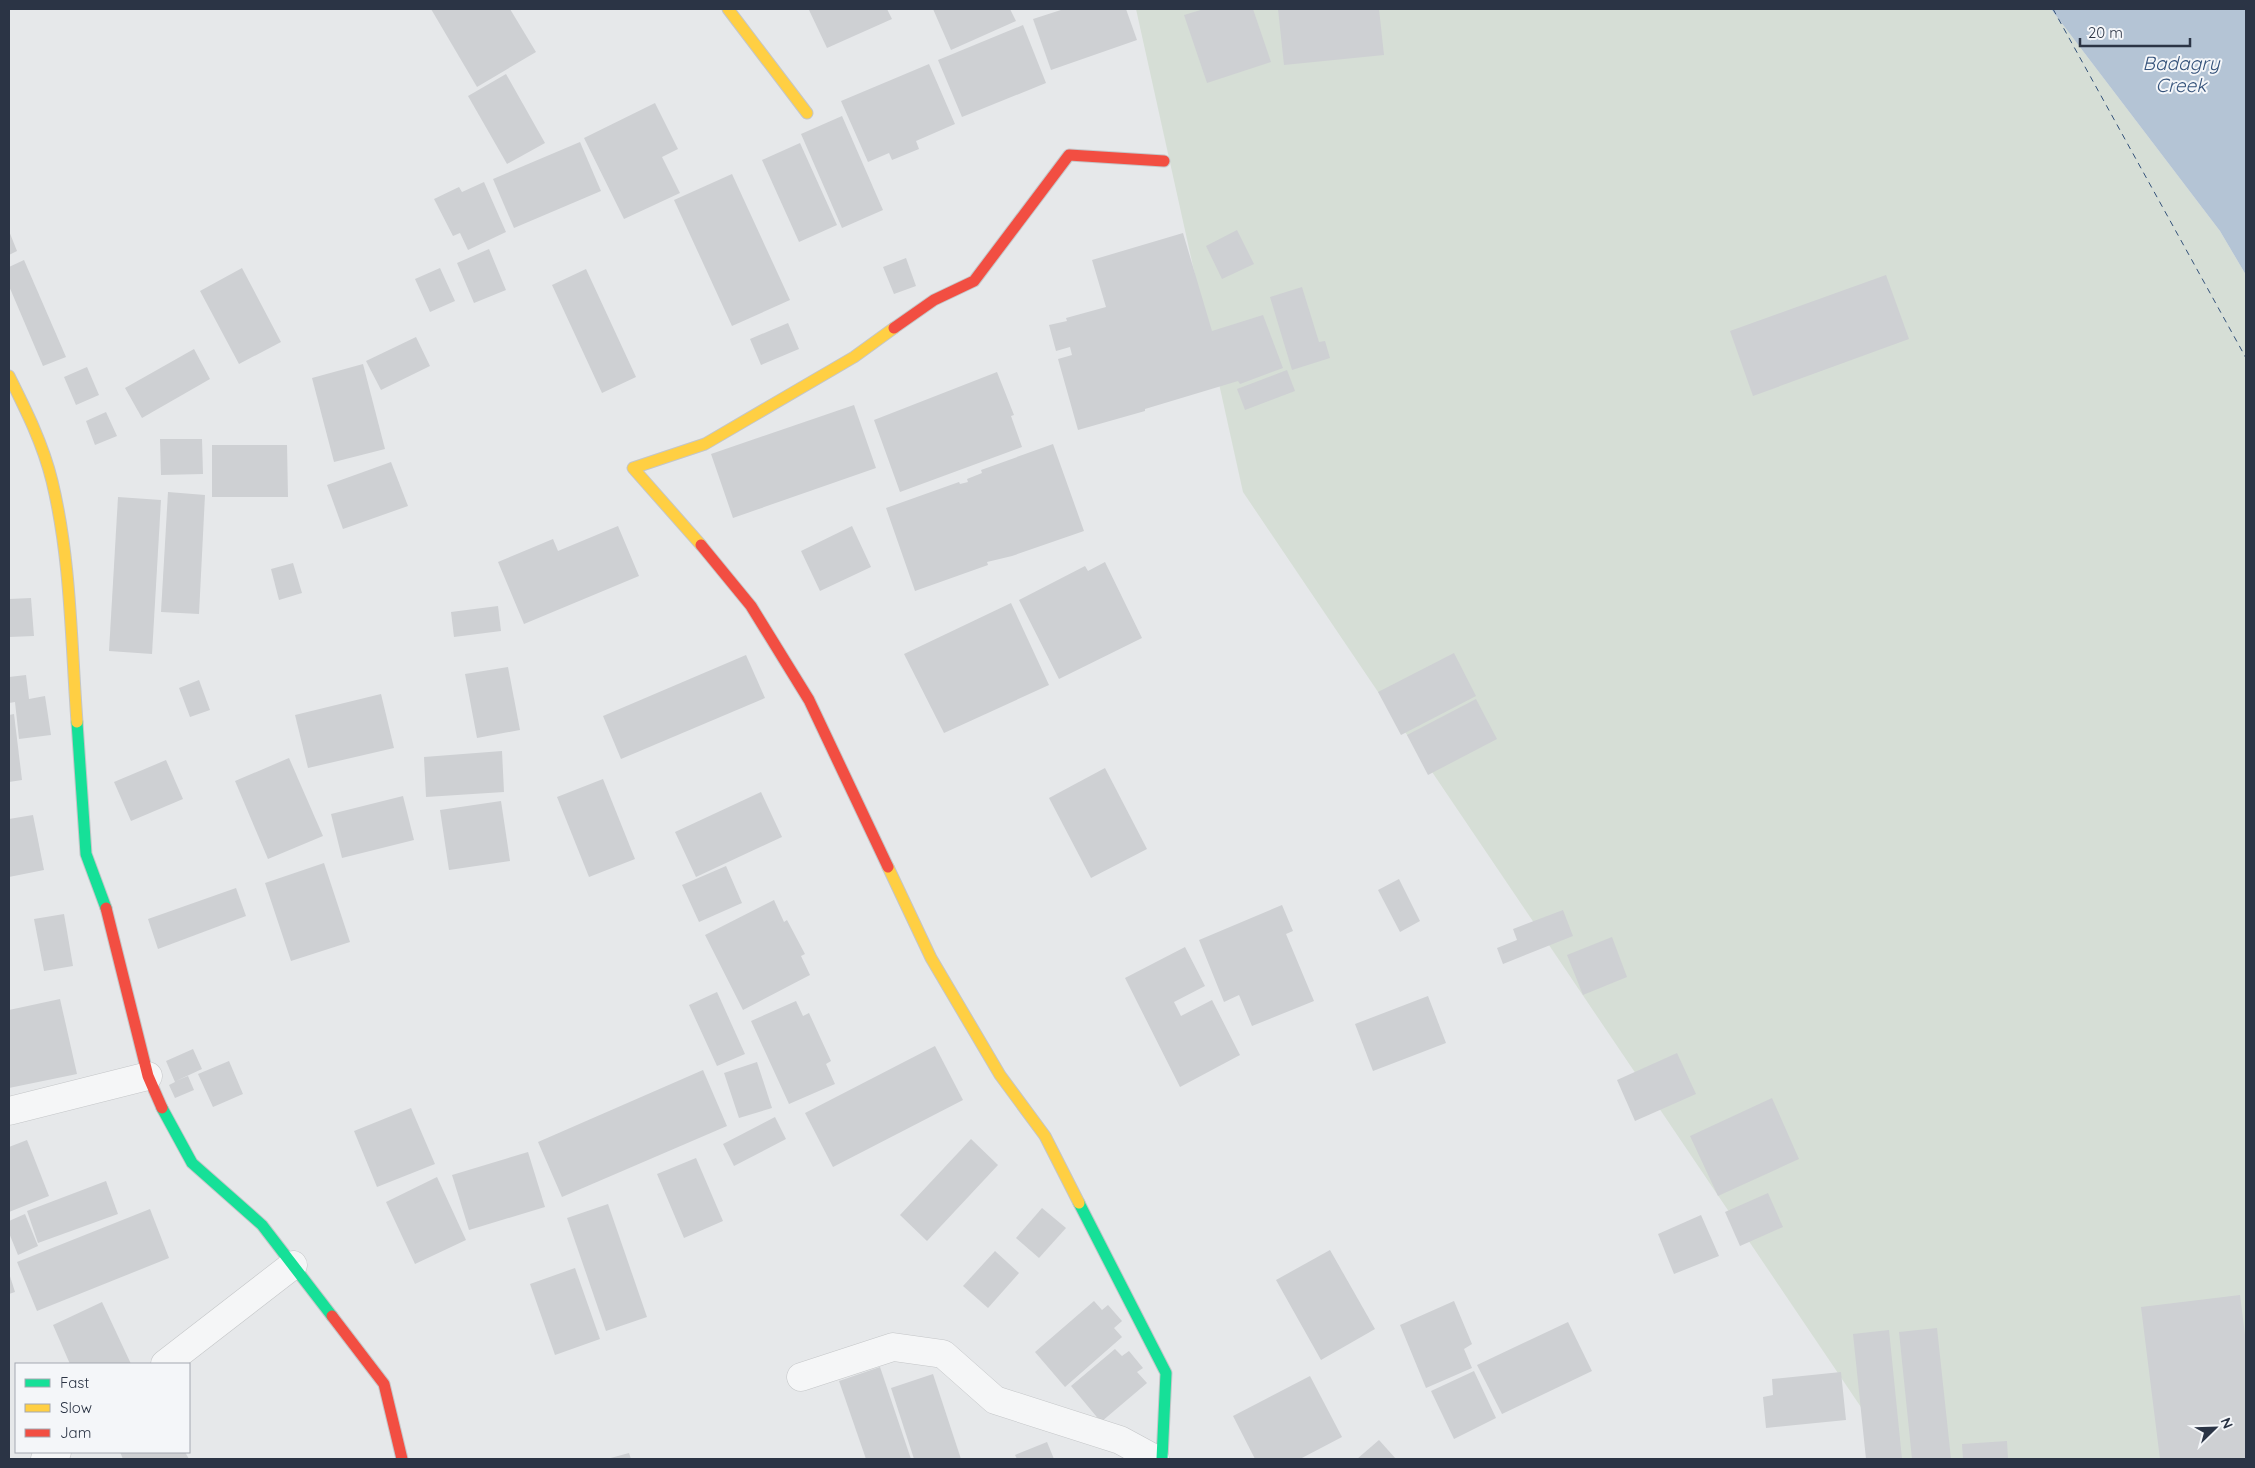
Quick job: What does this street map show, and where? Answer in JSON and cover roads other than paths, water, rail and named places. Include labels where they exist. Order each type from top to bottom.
[{"type":"street","points":[[728,9],[763,53],[807,114]]},
{"type":"street","points":[[1162,1459],[1166,1374],[1045,1136],[1000,1075],[931,958],[809,700],[751,606],[736,586],[633,468],[705,444],[854,357],[934,300],[974,281],[1069,155],[1164,161]]},
{"type":"street","points":[[9,376],[34,426],[52,480],[64,545],[86,854],[107,912],[148,1076],[168,1122],[192,1163],[262,1225],[384,1384],[402,1459]]},
{"type":"street","points":[[9,1111],[148,1076]]},
{"type":"street","points":[[166,1363],[293,1265]]},
{"type":"street","points":[[801,1377],[893,1348],[943,1354],[995,1400],[1120,1440],[1154,1459]]},
{"type":"water","name":"Badagry Creek","points":[[2051,9],[2246,9],[2246,275],[2220,231]]}]
